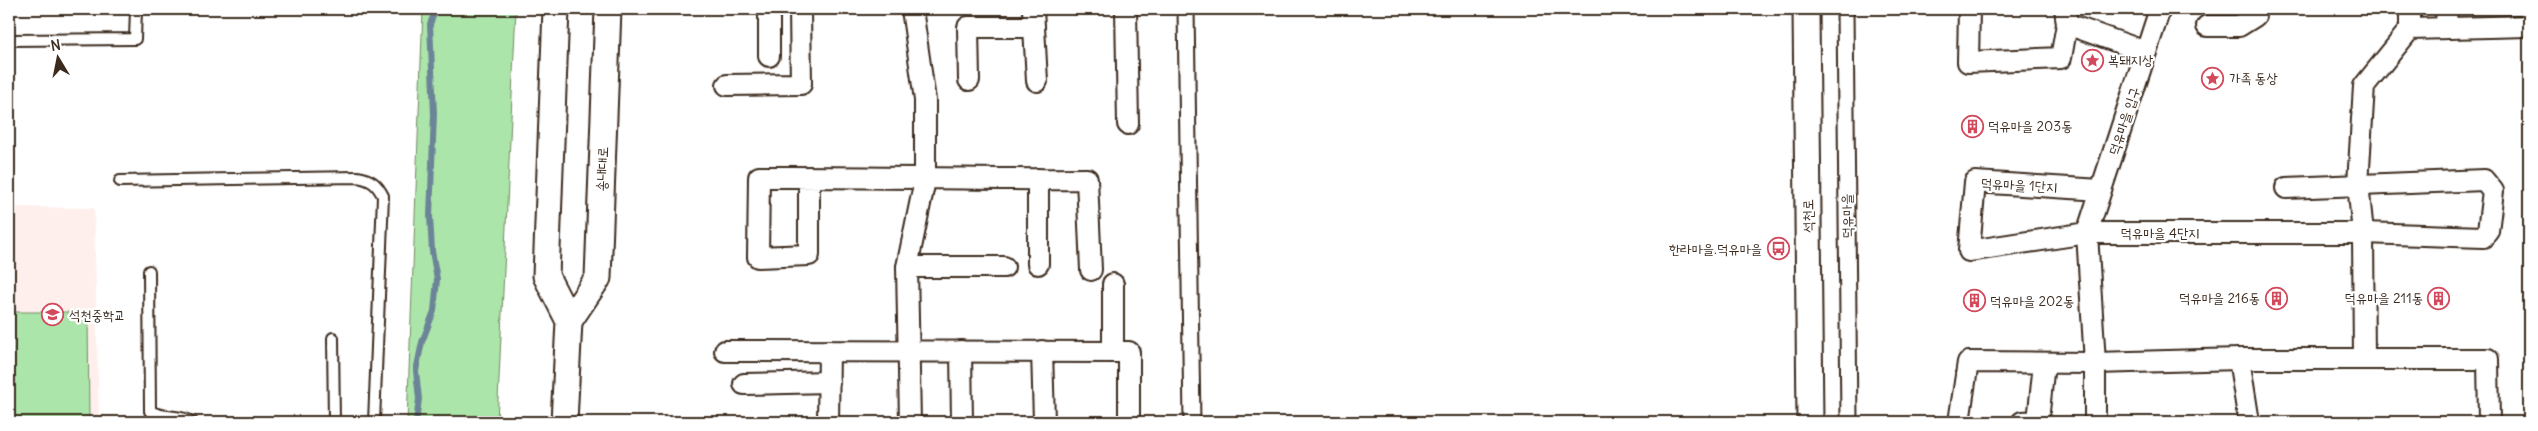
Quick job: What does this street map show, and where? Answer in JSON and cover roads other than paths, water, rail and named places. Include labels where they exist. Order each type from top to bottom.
[{"type":"street","points":[[556,9],[546,276],[569,321],[564,422]]},
{"type":"street","name":"송내대로","points":[[569,321],[598,278],[608,9]]},
{"type":"street","points":[[769,9],[769,56]]},
{"type":"street","points":[[727,86],[801,84],[800,9]]},
{"type":"street","points":[[910,422],[907,267],[925,180],[926,100],[912,9]]},
{"type":"street","points":[[1126,9],[1128,124]]},
{"type":"street","points":[[1186,9],[1192,422]]},
{"type":"street","name":"석천로","points":[[1806,9],[1810,422]]},
{"type":"street","name":"덕유마을","points":[[1845,9],[1849,422]]},
{"type":"street","points":[[1969,9],[1968,62],[2062,58],[2066,16],[2146,52]]},
{"type":"street","name":"덕유마을 입구","points":[[2087,233],[2160,9]]},
{"type":"street","points":[[2206,26],[2240,26],[2255,16],[2255,9]]},
{"type":"street","points":[[2410,9],[2410,29]]},
{"type":"street","points":[[2364,359],[2363,233],[2358,184],[2364,86],[2410,29],[2447,18],[2497,17],[2529,26]]},
{"type":"street","points":[[969,80],[968,27],[1034,18],[1037,81]]},
{"type":"street","points":[[809,177],[808,255],[758,257],[759,177],[809,177],[925,180],[1087,179],[1091,270]]},
{"type":"street","points":[[1038,179],[1038,264]]},
{"type":"street","name":"덕유마을 4단지","points":[[2087,233],[2363,233],[2483,237],[2488,231],[2493,191],[2484,180],[2286,188]]},
{"type":"street","name":"덕유마을 1단지","points":[[2087,233],[1969,251],[1974,182],[2101,190]]},
{"type":"street","points":[[2087,233],[2095,363],[2095,422]]},
{"type":"street","points":[[907,267],[1004,267]]},
{"type":"street","points":[[1113,284],[1113,352]]},
{"type":"street","points":[[725,351],[1129,352],[1129,422]]},
{"type":"street","points":[[828,422],[829,351]]},
{"type":"street","points":[[961,351],[962,421]]},
{"type":"street","points":[[1042,351],[1044,421]]},
{"type":"street","points":[[2239,359],[2249,422]]},
{"type":"street","points":[[1959,422],[1968,362],[2095,363],[2239,359],[2488,359],[2489,422]]},
{"type":"street","points":[[2022,422],[2038,421],[2044,363]]},
{"type":"street","points":[[744,384],[829,382]]},
{"type":"street","points":[[548,422],[565,388]]},
{"type":"lane","points":[[9,40],[135,39],[136,9]]},
{"type":"lane","points":[[120,181],[357,177],[369,179],[378,187],[383,196],[374,422]]},
{"type":"lane","points":[[149,271],[150,411],[158,415],[183,416],[192,422]]},
{"type":"lane","points":[[333,338],[334,422]]},
{"type":"waterway","points":[[416,422],[419,399],[416,371],[422,342],[434,311],[437,279],[432,251],[430,216],[434,114],[430,24],[436,9]]},
{"type":"place","name":"복돼지상","points":[[2092,60]]},
{"type":"place","name":"가족 동상","points":[[2213,78]]},
{"type":"place","name":"덕유마을 203동","points":[[1972,126]]},
{"type":"place","name":"한라마을.덕유마을","points":[[1778,249]]},
{"type":"place","name":"덕유마을 216동","points":[[2276,298]]},
{"type":"place","name":"덕유마을 211동","points":[[2439,298]]},
{"type":"place","name":"덕유마을 202동","points":[[1974,301]]},
{"type":"place","name":"석천중학교","points":[[53,315]]}]
